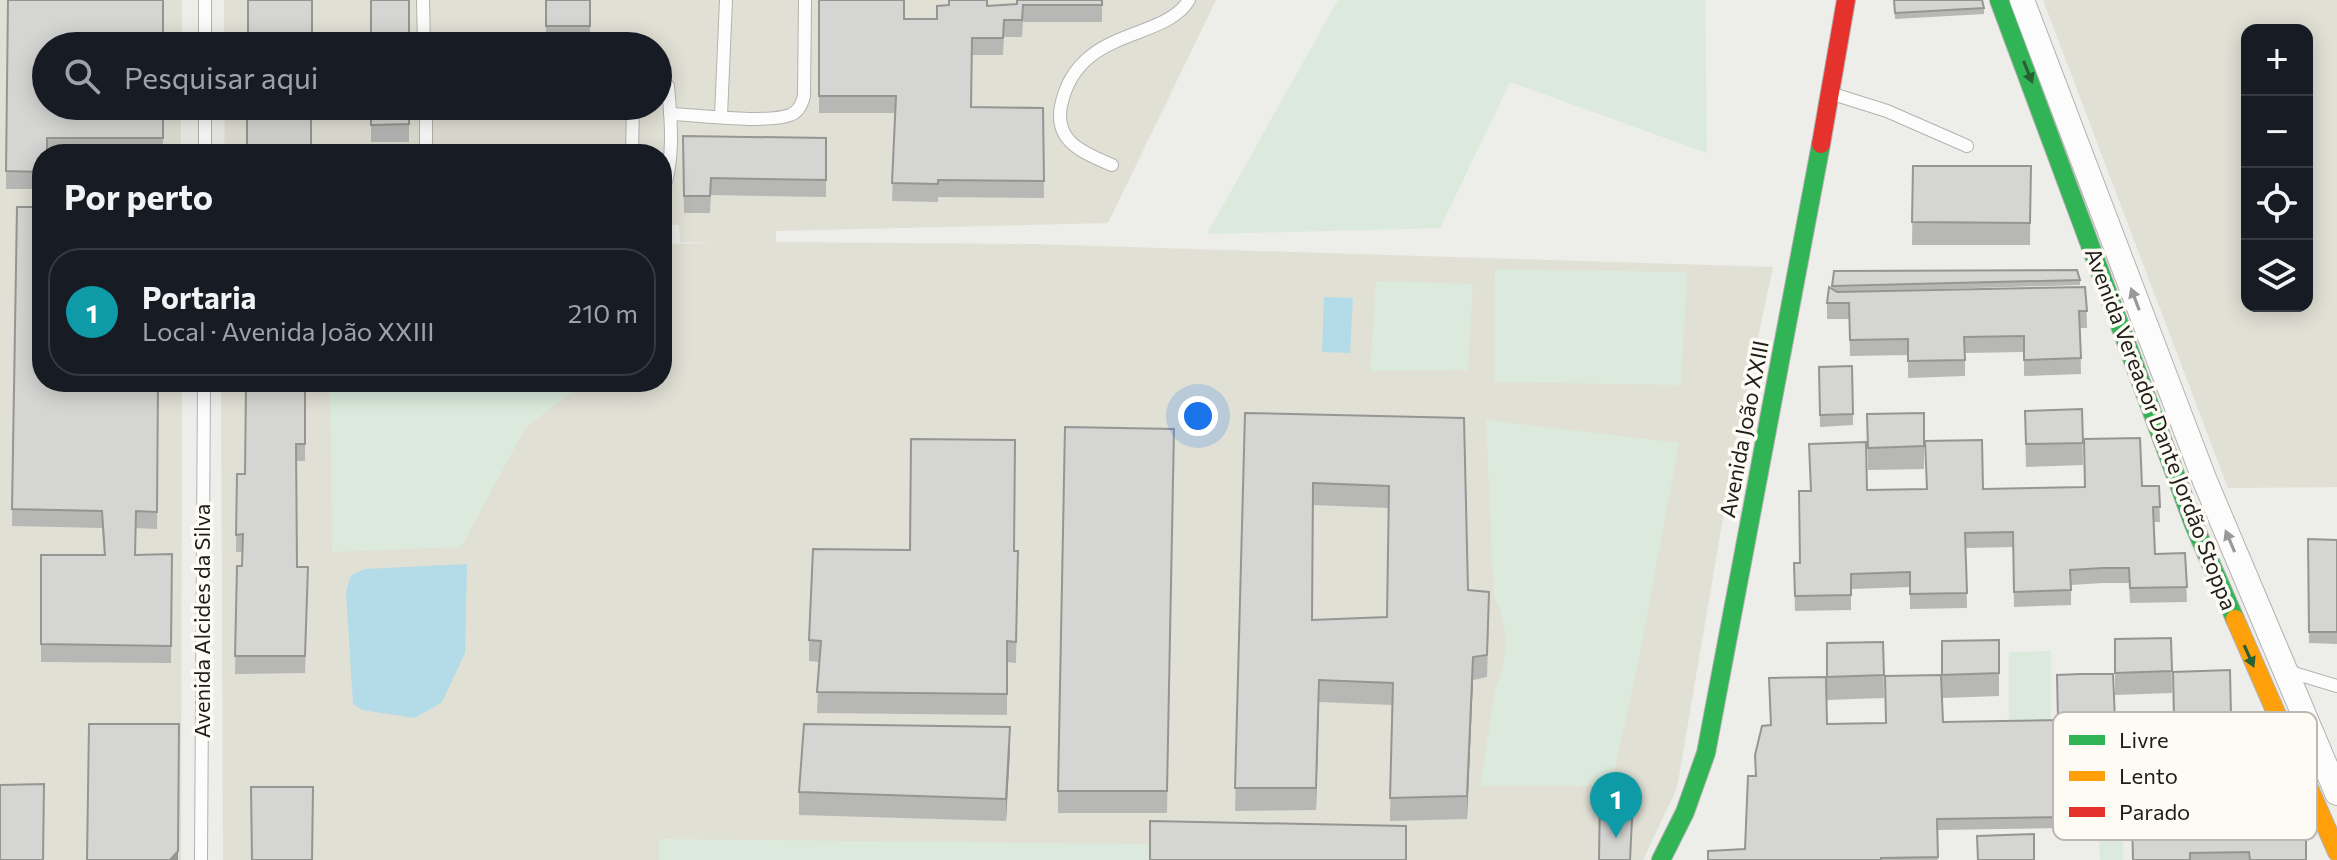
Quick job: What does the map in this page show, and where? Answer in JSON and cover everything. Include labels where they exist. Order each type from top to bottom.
[{"type":"street","name":"Avenida João XXIII","points":[[1661,860],[1685,812],[1706,753],[1846,0]]},
{"type":"street","name":"Avenida Vereador Dante Jordão Stoppa","points":[[1999,0],[2194,525],[2276,712]]},
{"type":"street","name":"Avenida Vereador Dante Jordão Stoppa","points":[[2022,0],[2205,481],[2302,712]]},
{"type":"street","name":"Avenida Vereador Dante Jordão Stoppa","points":[[2317,747],[2337,793]]},
{"type":"street","name":"Avenida Vereador Dante Jordão Stoppa","points":[[2317,806],[2337,852]]},
{"type":"lane","points":[[205,0],[205,32]]},
{"type":"lane","points":[[423,0],[424,32]]},
{"type":"lane","points":[[721,116],[726,0]]},
{"type":"lane","points":[[672,114],[791,115],[800,107],[804,96],[805,0]]},
{"type":"lane","points":[[1112,165],[1083,153],[1062,132],[1059,118],[1063,95],[1079,69],[1105,45],[1178,14],[1189,0]]},
{"type":"lane","points":[[1830,93],[1887,111],[1967,146]]},
{"type":"lane","points":[[205,120],[205,144]]},
{"type":"lane","points":[[426,120],[426,144]]},
{"type":"lane","points":[[632,144],[633,120]]},
{"type":"lane","points":[[669,144],[670,120]]},
{"type":"lane","points":[[2089,294],[2109,294]]},
{"type":"lane","name":"Avenida Alcides da Silva","points":[[201,860],[204,392]]},
{"type":"lane","points":[[2284,671],[2337,686]]},
{"type":"shaded area","points":[[0,0],[182,0],[182,32],[32,32],[32,120],[181,120],[181,144],[32,144],[32,392],[182,392],[181,860],[0,860]]},
{"type":"shaded area","points":[[224,0],[1216,0],[1108,223],[776,231],[776,242],[1033,244],[1773,267],[1736,441],[1677,788],[1643,860],[223,860],[221,392],[672,392],[672,244],[715,243],[680,242],[679,225],[672,225],[672,144],[224,144],[225,120],[672,120],[672,32],[224,32]]},
{"type":"shaded area","points":[[2043,0],[2337,0],[2337,487],[2228,488]]},
{"type":"green space","points":[[1338,0],[1705,0],[1707,153],[1510,82],[1440,228],[1207,234]]},
{"type":"green space","points":[[1495,269],[1687,272],[1681,385],[1494,382]]},
{"type":"green space","points":[[1376,281],[1473,284],[1468,370],[1370,371]]},
{"type":"green space","points":[[330,392],[572,392],[526,427],[461,547],[332,552]]},
{"type":"green space","points":[[1486,420],[1679,443],[1638,664],[1611,786],[1480,786],[1496,686],[1505,653],[1502,617],[1494,598]]},
{"type":"green space","points":[[2051,651],[2051,729],[2009,730],[2009,652]]},
{"type":"green space","points":[[659,839],[1150,844],[1150,860],[659,860]]},
{"type":"green space","points":[[2099,840],[2123,840],[2123,860],[2100,860]]},
{"type":"water","points":[[1324,297],[1353,298],[1350,353],[1322,352]]},
{"type":"water","points":[[467,564],[465,653],[442,702],[415,718],[362,710],[353,704],[346,592],[351,575],[365,569]]},
{"type":"building","points":[[8,0],[163,0],[163,32],[32,32],[32,120],[163,120],[163,138],[47,138],[47,144],[32,144],[32,172],[6,171]]},
{"type":"building","points":[[248,0],[312,0],[312,32],[248,32]]},
{"type":"building","points":[[371,0],[409,0],[409,32],[371,32]]},
{"type":"building","points":[[546,0],[590,0],[590,26],[546,26]]},
{"type":"building","points":[[819,0],[904,0],[904,19],[937,19],[937,6],[949,5],[949,0],[987,0],[987,6],[1017,4],[1017,0],[1102,0],[1102,5],[1023,5],[1022,20],[1004,20],[1003,38],[972,38],[971,107],[1043,108],[1044,181],[892,183],[896,96],[819,96]]},
{"type":"building","points":[[1894,0],[1982,0],[1984,8],[1895,13]]},
{"type":"building","points":[[247,120],[311,120],[311,144],[247,144]]},
{"type":"building","points":[[371,120],[409,120],[409,124],[371,125]]},
{"type":"building","points":[[683,136],[826,138],[826,180],[711,178],[710,196],[684,196]]},
{"type":"building","points":[[1913,166],[2031,166],[2030,223],[1912,222]]},
{"type":"building","points":[[17,207],[32,207],[32,392],[158,392],[157,512],[136,511],[135,555],[172,554],[171,646],[41,644],[41,555],[105,555],[102,511],[12,509]]},
{"type":"building","points":[[2077,270],[2080,280],[1832,286],[1834,271]]},
{"type":"building","points":[[1829,287],[1837,292],[2085,287],[2087,311],[2079,311],[2081,358],[2024,360],[2024,336],[1964,337],[1965,360],[1908,361],[1908,339],[1850,340],[1849,303],[1827,303]]},
{"type":"building","points":[[1852,366],[1853,414],[1820,415],[1819,367]]},
{"type":"building","points":[[246,392],[305,392],[305,444],[296,444],[297,567],[308,567],[305,656],[235,656],[237,566],[242,566],[243,534],[236,535],[237,474],[245,474]]},
{"type":"building","points":[[2082,409],[2083,443],[2026,444],[2025,411]]},
{"type":"building","points":[[1245,413],[1464,418],[1468,590],[1489,592],[1487,655],[1473,657],[1467,796],[1390,798],[1393,683],[1319,680],[1316,788],[1235,788]],"holes":[[[1313,483],[1389,486],[1387,617],[1312,620]]]},
{"type":"building","points":[[1924,413],[1924,446],[1868,448],[1867,414]]},
{"type":"building","points":[[1065,427],[1174,429],[1167,791],[1058,791]]},
{"type":"building","points":[[2140,438],[2142,486],[2159,486],[2160,507],[2153,507],[2155,554],[2185,553],[2187,587],[2130,588],[2129,568],[2103,568],[2070,570],[2071,590],[2014,592],[2013,532],[1965,533],[1967,593],[1910,594],[1910,572],[1851,574],[1851,595],[1795,596],[1794,563],[1800,563],[1799,491],[1811,491],[1809,444],[1866,442],[1867,490],[1927,489],[1925,441],[1982,440],[1983,489],[2085,487],[2084,439]]},
{"type":"building","points":[[911,439],[1015,440],[1014,551],[1018,551],[1016,642],[1007,641],[1007,694],[817,692],[821,641],[809,640],[813,549],[910,550]]},
{"type":"building","points":[[2308,539],[2337,540],[2337,632],[2309,632]]},
{"type":"building","points":[[2171,638],[2172,671],[2115,673],[2115,639]]},
{"type":"building","points":[[1999,640],[1999,673],[1942,675],[1942,641]]},
{"type":"building","points":[[1883,642],[1884,675],[1827,677],[1827,643]]},
{"type":"building","points":[[2230,670],[2231,712],[2174,712],[2173,672]]},
{"type":"building","points":[[2113,674],[2115,712],[2058,712],[2057,675]]},
{"type":"building","points":[[1941,675],[1943,722],[2053,720],[2053,817],[1937,819],[1938,857],[1708,860],[1708,851],[1745,849],[1748,776],[1756,776],[1755,755],[1762,726],[1771,725],[1769,678],[1826,677],[1827,724],[1886,723],[1885,676]]},
{"type":"building","points":[[89,724],[179,724],[178,851],[170,860],[87,860]]},
{"type":"building","points":[[804,724],[1010,727],[1006,799],[799,792]]},
{"type":"building","points":[[44,784],[43,860],[0,860],[0,785]]},
{"type":"building","points":[[251,787],[313,787],[312,860],[252,860]]},
{"type":"building","points":[[1600,798],[1633,799],[1630,860],[1599,860]]},
{"type":"building","points":[[1150,821],[1406,826],[1406,860],[1150,860]]},
{"type":"building","points":[[2034,834],[2034,860],[1978,860],[1977,836]]},
{"type":"building","points":[[2133,840],[2306,840],[2306,860],[2250,860],[2249,852],[2190,853],[2190,860],[2133,860]]},
{"type":"traffic: fast","points":[[1999,0],[2194,525],[2235,619]]},
{"type":"traffic: fast","points":[[1661,860],[1685,812],[1706,753],[1821,144]]},
{"type":"traffic: slow","points":[[2235,619],[2276,712]]},
{"type":"traffic: slow","points":[[2317,806],[2337,852]]},
{"type":"traffic: jam","points":[[1821,144],[1846,0]]},
{"type":"place","name":"Portaria","points":[[1616,838]]}]
